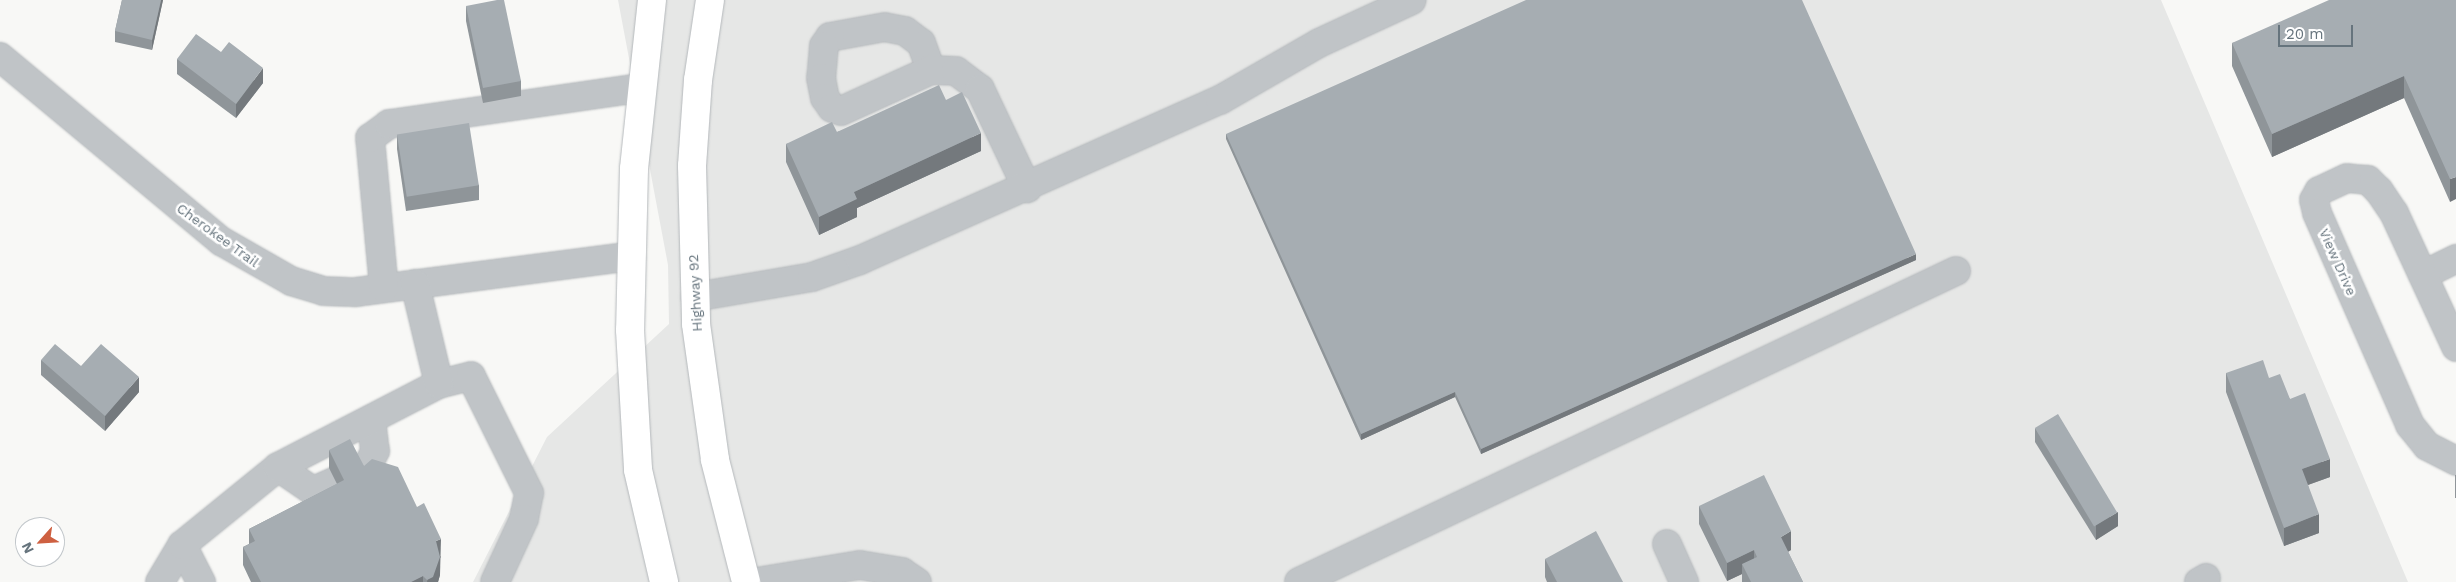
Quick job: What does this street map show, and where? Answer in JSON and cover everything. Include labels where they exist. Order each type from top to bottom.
[{"type":"main road","points":[[652,0],[640,88],[630,330],[638,470],[664,582]]},
{"type":"main road","name":"Highway 92","points":[[710,0],[698,80],[692,166],[695,297],[715,460],[746,582]]},
{"type":"street","points":[[695,297],[812,277],[1026,188],[1220,100],[1318,43],[1412,0]]},
{"type":"street","name":"Cherokee Trail","points":[[0,57],[186,214],[256,264],[323,291],[384,288],[632,256]]},
{"type":"street","points":[[931,70],[956,71],[980,89],[1026,188]]},
{"type":"street","points":[[384,288],[370,138],[389,124],[640,88]]},
{"type":"street","name":"View Drive","points":[[2456,345],[2394,213],[2368,180],[2347,178],[2319,190],[2314,200],[2317,213],[2410,424],[2428,446],[2456,461]]},
{"type":"street","points":[[2422,275],[2456,260]]},
{"type":"street","points":[[1299,582],[1956,271]]},
{"type":"street","points":[[415,284],[439,384]]},
{"type":"street","points":[[160,582],[182,545],[278,467],[439,384],[471,376],[530,493],[524,519],[495,582]]},
{"type":"street","points":[[278,467],[314,491],[368,465],[375,451],[371,419]]},
{"type":"street","points":[[1668,544],[1684,582]]},
{"type":"street","points":[[182,545],[201,582]]},
{"type":"street","points":[[756,582],[860,564],[902,572],[917,582]]},
{"type":"shaded area","points":[[618,0],[2161,0],[2408,582],[473,582],[547,437],[669,324],[668,265]]},
{"type":"building","points":[[122,0],[161,0],[152,40],[115,31]]},
{"type":"building","points":[[504,0],[521,81],[483,88],[466,6]]},
{"type":"building","points":[[1526,0],[1802,0],[1916,254],[1481,449],[1455,392],[1361,434],[1226,134]]},
{"type":"building","points":[[2329,0],[2456,0],[2456,177],[2450,179],[2404,76],[2272,134],[2232,43]]},
{"type":"building","points":[[196,34],[221,52],[229,42],[263,68],[236,104],[177,59]]},
{"type":"building","points":[[939,85],[946,100],[962,92],[981,133],[854,192],[857,199],[819,217],[786,144],[832,122],[837,132]]},
{"type":"building","points":[[469,123],[479,185],[407,197],[397,134]]},
{"type":"building","points":[[55,344],[81,366],[101,344],[139,377],[105,416],[41,360]]},
{"type":"building","points":[[2263,360],[2269,378],[2280,374],[2290,399],[2305,393],[2330,459],[2302,469],[2319,514],[2284,528],[2226,373]]},
{"type":"building","points":[[2058,414],[2117,513],[2094,526],[2035,428]]},
{"type":"building","points":[[350,439],[364,466],[372,459],[398,467],[417,507],[424,503],[441,539],[436,541],[440,557],[433,577],[427,580],[423,576],[411,582],[261,582],[243,547],[255,541],[249,529],[344,480],[329,450]]},
{"type":"building","points":[[1764,475],[1791,531],[1781,537],[1803,582],[1751,582],[1742,564],[1757,557],[1754,550],[1727,563],[1699,506]]},
{"type":"building","points":[[1596,531],[1623,582],[1557,582],[1545,559]]}]
